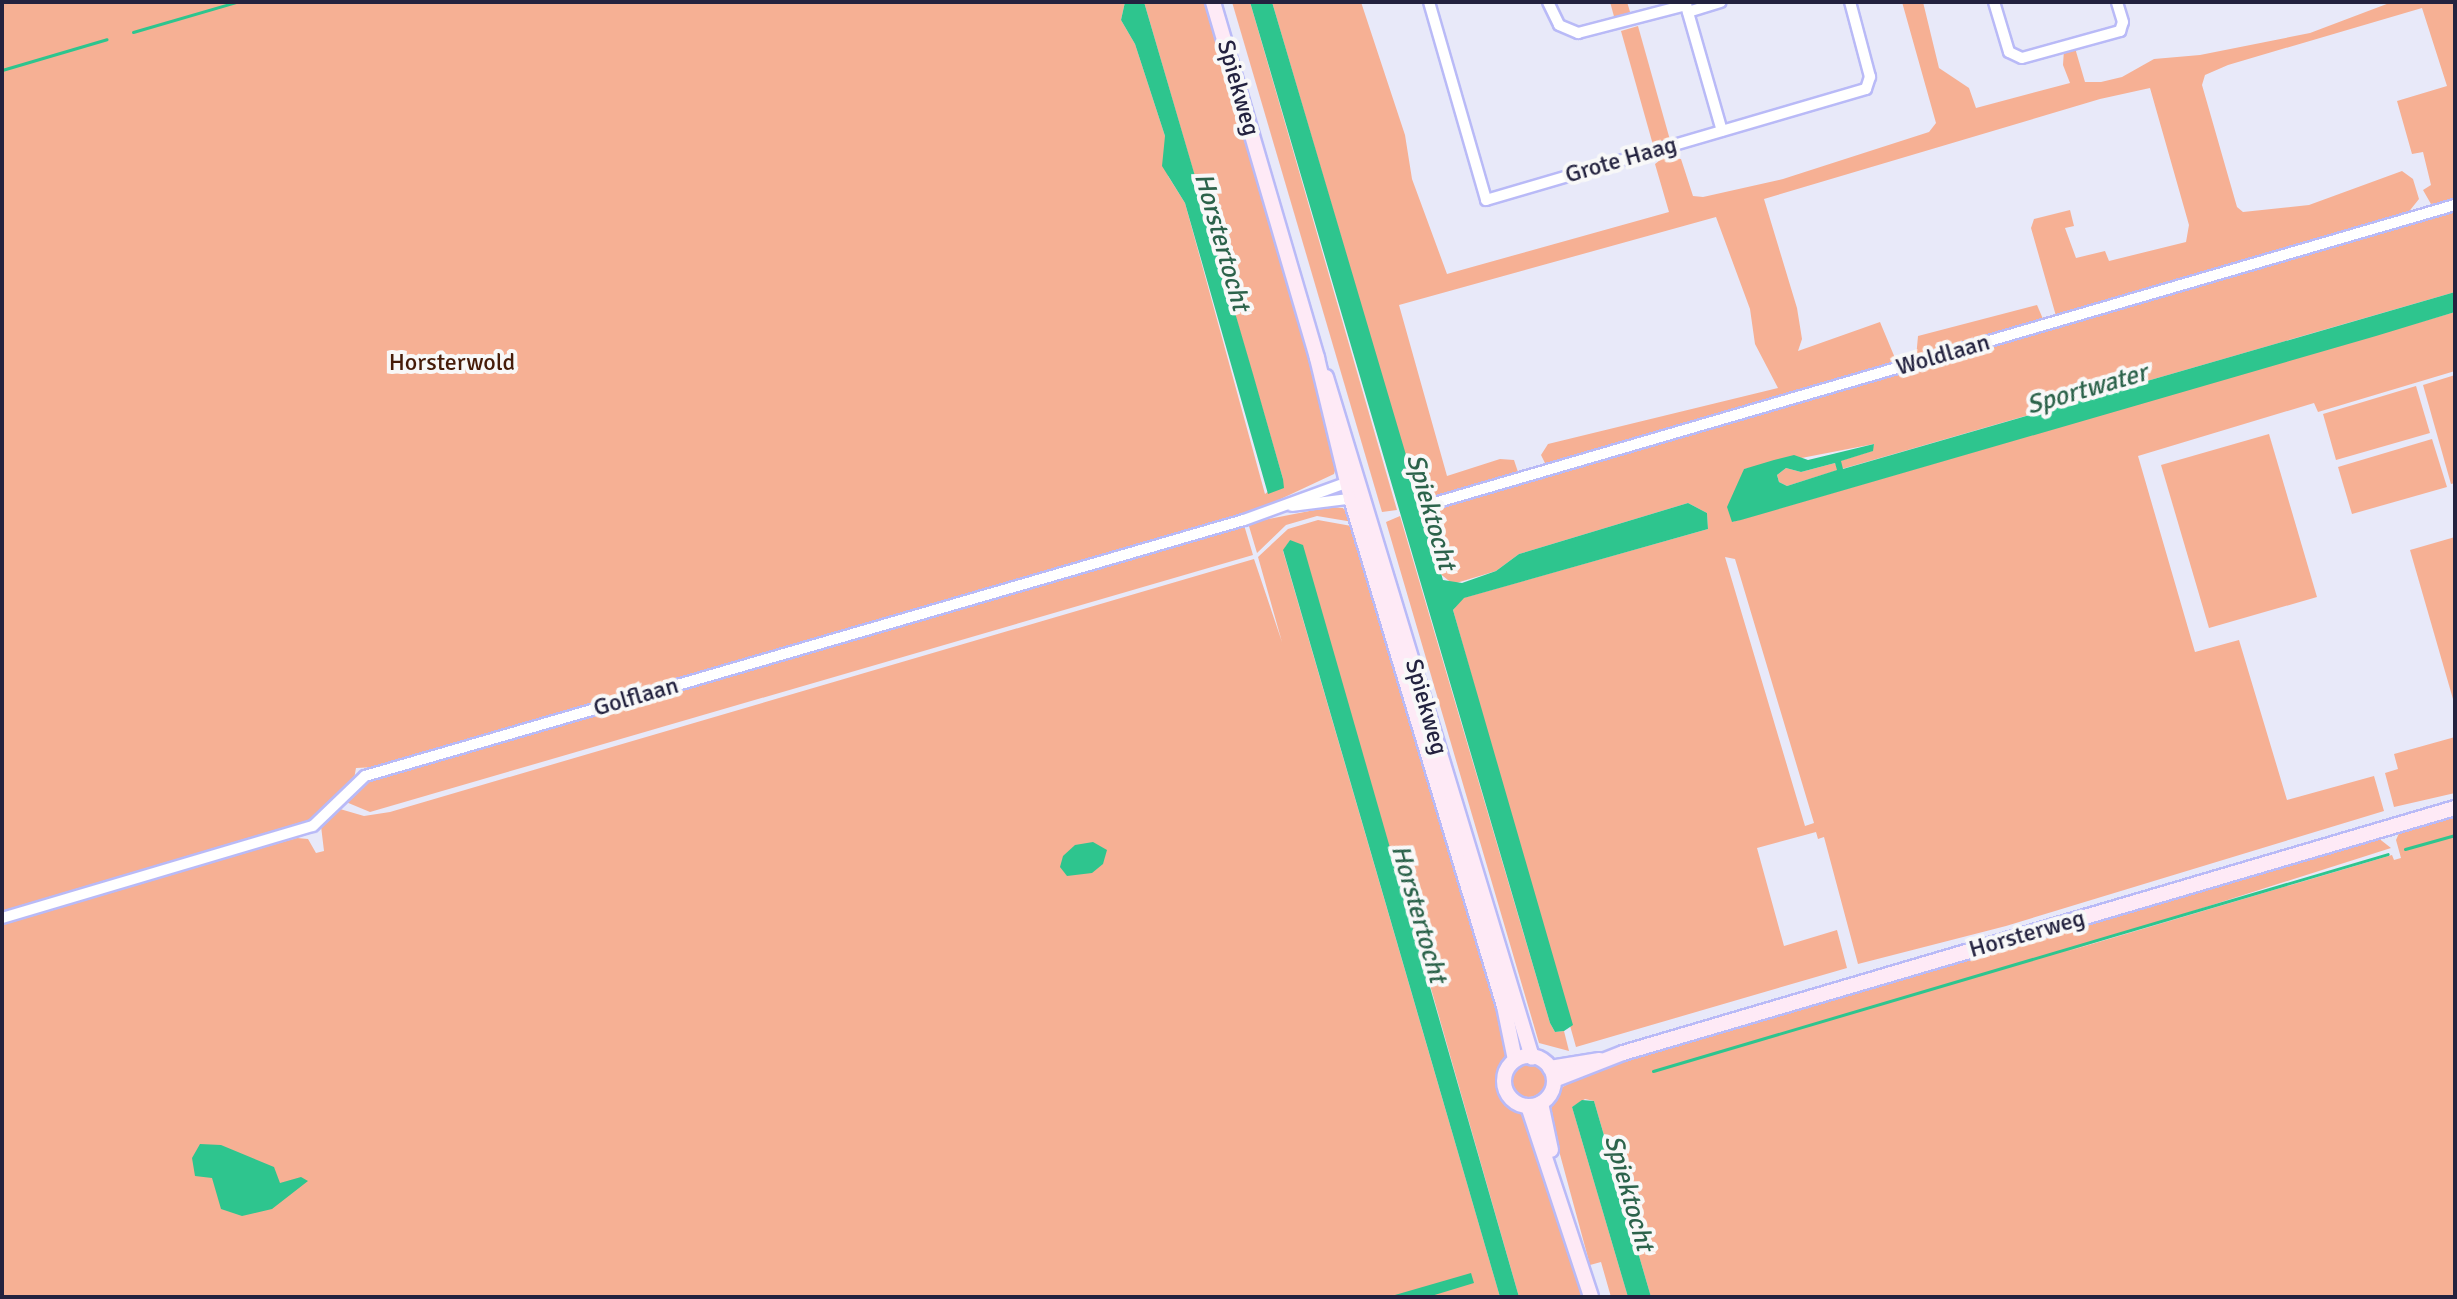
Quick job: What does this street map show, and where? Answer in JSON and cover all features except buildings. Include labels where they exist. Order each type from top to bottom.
[{"type":"main road","name":"Spiekweg","points":[[1213,2],[1504,1006],[1515,1060]]},
{"type":"main road","name":"Spiekweg","points":[[1358,497],[1532,1057]]},
{"type":"main road","name":"Horsterweg","points":[[1552,1074],[2455,808]]},
{"type":"main road","points":[[1535,1104],[1518,1104],[1505,1088],[1508,1068],[1515,1060],[1532,1057],[1552,1074],[1535,1104],[1591,1297]]},
{"type":"street","name":"Grote Haag","points":[[1429,2],[1486,200],[1866,89],[1870,77],[1850,2]]},
{"type":"street","points":[[1548,2],[1559,25],[1578,33],[1686,6],[1721,2]]},
{"type":"street","points":[[1994,2],[2009,52],[2022,58],[2120,31],[2123,22],[2117,2]]},
{"type":"street","points":[[1686,6],[1722,131]]},
{"type":"street","name":"Woldlaan","points":[[1431,504],[2455,205]]},
{"type":"street","name":"Golflaan","points":[[2,918],[313,826],[365,776],[1286,506],[1353,480]]},
{"type":"street","name":"Golflaan","points":[[1286,506],[1358,497]]},
{"type":"green space","name":"Horsterwold","points":[[2,2],[1125,2],[1121,20],[1135,44],[1165,136],[1168,176],[1185,203],[1265,494],[1283,479],[1144,2],[1207,2],[1315,369],[1337,464],[1334,474],[1249,514],[377,767],[356,768],[354,779],[309,822],[2,913]]},
{"type":"green space","points":[[1232,2],[1250,2],[1397,510],[1382,512]]},
{"type":"green space","points":[[1272,2],[1361,2],[1405,135],[1412,179],[1447,274],[1669,212],[1655,164],[1664,157],[1681,159],[1693,196],[1703,197],[1783,179],[1929,132],[1936,123],[1902,2],[1923,2],[1939,68],[1969,88],[1976,108],[2070,83],[2063,65],[2064,49],[2075,48],[2085,82],[2101,82],[2122,77],[2154,59],[2200,55],[2310,33],[2392,2],[2455,2],[2455,200],[2431,204],[2423,190],[2431,185],[2423,152],[2412,154],[2397,101],[2447,86],[2422,8],[2228,65],[2205,75],[2202,85],[2237,207],[2243,212],[2309,205],[2402,171],[2413,179],[2419,199],[2407,214],[2056,316],[2031,228],[2034,219],[2070,210],[2074,226],[2065,228],[2076,258],[2105,251],[2109,261],[2186,242],[2189,225],[2150,88],[2100,99],[1764,199],[1797,308],[1802,339],[1798,351],[1880,322],[1895,358],[1886,367],[1747,409],[1547,467],[1541,455],[1548,444],[1778,388],[1755,344],[1750,309],[1716,217],[1399,305],[1447,476],[1500,459],[1514,460],[1519,475],[1419,503]]},
{"type":"green space","points":[[1610,2],[1627,2],[1631,15],[1615,20]]},
{"type":"green space","points":[[1638,26],[1670,140],[1653,145],[1621,31]]},
{"type":"green space","points":[[2455,209],[2455,292],[1842,469],[1840,461],[1872,451],[1874,444],[1744,469],[1732,522],[2455,312],[2455,371],[2318,412],[2314,403],[2138,456],[2195,652],[2239,640],[2287,800],[2374,776],[2384,811],[2006,926],[1858,964],[1824,837],[1818,839],[1816,832],[1757,848],[1784,946],[1837,930],[1847,968],[1576,1047],[1453,610],[1463,598],[1708,529],[1707,513],[1688,503],[1519,554],[1496,571],[1453,584],[1438,572],[1421,510]],"holes":[[[1725,557],[1735,559],[1814,823],[1805,826]]]},
{"type":"green space","points":[[2037,305],[2043,319],[2038,324],[1916,358],[1918,336]]},
{"type":"green space","points":[[2455,375],[2455,483],[2451,484],[2423,385]]},
{"type":"green space","points":[[2416,386],[2430,433],[2336,460],[2323,414]]},
{"type":"green space","points":[[2269,434],[2317,597],[2209,628],[2161,465]]},
{"type":"green space","points":[[2432,439],[2447,487],[2352,514],[2338,467]]},
{"type":"green space","points":[[1835,463],[1838,470],[1787,486],[1779,482],[1777,475],[1786,468],[1801,472]]},
{"type":"green space","points":[[1330,507],[1343,508],[1353,522],[1317,516],[1286,525],[1257,553],[1248,523]]},
{"type":"green space","points":[[1400,516],[1550,1023],[1555,1032],[1564,1031],[1569,1051],[1539,1043],[1386,522]]},
{"type":"green space","points":[[1318,520],[1357,527],[1486,955],[1509,1057],[1499,1075],[1499,1088],[1524,1114],[1583,1297],[1519,1297],[1420,950],[1290,540],[1283,551],[1500,1297],[2,1297],[2,922],[297,838],[308,839],[316,853],[324,851],[321,826],[340,809],[364,816],[390,812],[1254,559],[1282,642],[1258,557],[1288,529]]},
{"type":"green space","points":[[1244,525],[1253,555],[370,812],[346,802],[365,783]]},
{"type":"green space","points":[[2455,537],[2455,706],[2410,550]]},
{"type":"green space","points":[[2455,737],[2455,793],[2394,807],[2385,773],[2398,769],[2394,754]]},
{"type":"green space","points":[[2455,815],[2455,1297],[1651,1297],[1594,1101],[1585,1099],[1572,1107],[1628,1297],[1611,1297],[1601,1262],[1590,1265],[1549,1114],[1558,1090],[1571,1082],[1660,1047],[2377,837],[2391,848],[2065,952],[2392,855],[2394,860],[2401,858],[2396,840],[2400,831]]},
{"type":"green space","points":[[1528,1061],[1541,1066],[1546,1079],[1541,1092],[1528,1097],[1515,1092],[1510,1079],[1515,1066]]},
{"type":"shaded area","points":[[1125,2],[1144,2],[1253,374],[1283,479],[1284,488],[1268,494],[1185,203],[1162,166],[1165,136],[1135,44],[1121,20]]},
{"type":"shaded area","points":[[1250,2],[1272,2],[1443,580],[1462,583],[1496,571],[1519,554],[1688,503],[1707,513],[1708,529],[1464,598],[1453,610],[1573,1025],[1564,1031],[1555,1032],[1550,1023]]},
{"type":"shaded area","points":[[2455,292],[2455,312],[1732,522],[1727,507],[1744,469],[1794,455],[1808,460],[1874,444],[1873,451],[1841,461],[1843,469]],"holes":[[[1835,463],[1837,470],[1787,486],[1779,482],[1777,475],[1786,468],[1801,472]]]},
{"type":"shaded area","points":[[1290,540],[1303,545],[1519,1297],[1500,1297],[1283,550]]},
{"type":"shaded area","points":[[1093,842],[1107,850],[1103,864],[1092,873],[1067,876],[1060,867],[1063,856],[1075,845]]},
{"type":"shaded area","points":[[1582,1100],[1594,1101],[1651,1297],[1628,1297],[1572,1107]]},
{"type":"shaded area","points":[[200,1144],[221,1145],[274,1167],[280,1183],[301,1177],[308,1181],[272,1209],[242,1216],[221,1209],[212,1178],[195,1176],[192,1158]]},
{"type":"shaded area","points":[[1471,1273],[1474,1283],[1428,1297],[1388,1297]]},
{"type":"waterway","points":[[133,32],[236,2]]},
{"type":"waterway","points":[[2,70],[107,39]]},
{"type":"waterway","points":[[2405,849],[2455,835]]},
{"type":"waterway","points":[[1653,1071],[2388,854]]},
{"type":"water label","name":"Horstertocht","points":[[1221,242]]},
{"type":"water label","name":"Sportwater","points":[[2087,390]]},
{"type":"water label","name":"Spiektocht","points":[[1430,512]]},
{"type":"water label","name":"Horstertocht","points":[[1418,914]]},
{"type":"water label","name":"Spiektocht","points":[[1628,1193]]}]
